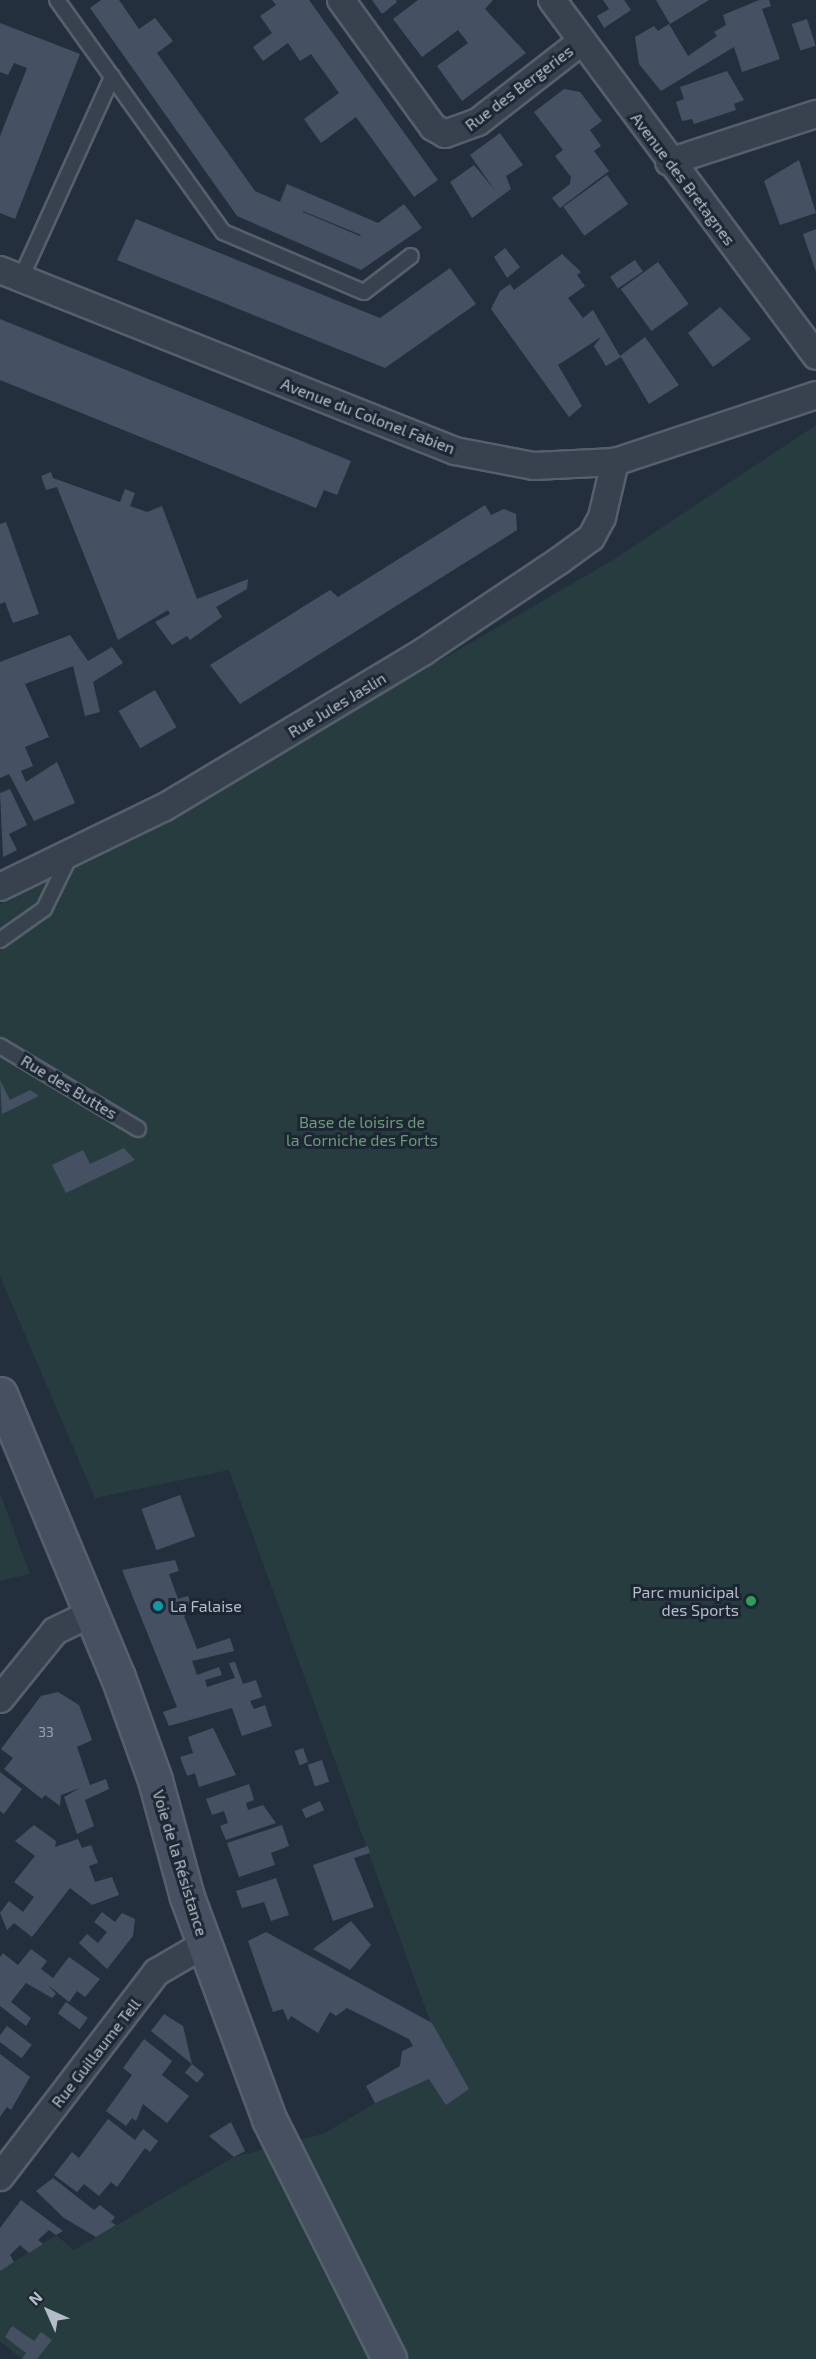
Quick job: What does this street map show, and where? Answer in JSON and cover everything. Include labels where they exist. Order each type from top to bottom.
[{"type":"street","name":"Rue des Bergeries","points":[[341,0],[433,127],[445,134],[478,122],[582,41]]},
{"type":"street","name":"Avenue des Bretagnes","points":[[552,0],[669,162],[816,357]]},
{"type":"street","points":[[669,162],[816,114]]},
{"type":"street","name":"Avenue du Colonel Fabien","points":[[11,274],[455,451],[534,466],[615,462],[816,395]]},
{"type":"street","name":"Rue Jules Jaslin","points":[[0,887],[70,856],[312,721],[591,538],[602,517],[615,462]]},
{"type":"street","name":"Voie de la Résistance","points":[[0,1394],[92,1613],[155,1780],[204,1944],[269,2119],[389,2359]]},
{"type":"street","points":[[0,1699],[55,1631],[92,1613]]},
{"type":"street","name":"Rue Guillaume Tell","points":[[0,2177],[157,1972],[204,1944]]},
{"type":"lane","points":[[57,0],[223,232],[364,292],[411,256]]},
{"type":"lane","points":[[11,274],[112,77]]},
{"type":"lane","points":[[0,940],[44,909],[70,856]]},
{"type":"lane","name":"Rue des Buttes","points":[[0,1046],[138,1129]]},
{"type":"green space","name":"Base de loisirs de la Corniche des Forts","points":[[816,425],[816,2359],[22,2359],[0,2341],[0,2271],[56,2235],[74,2250],[234,2157],[323,2134],[445,2062],[229,1470],[95,1498],[0,1276],[0,904],[219,789],[613,560]]},
{"type":"green space","points":[[0,1493],[30,1574],[0,1581]]},
{"type":"building","points":[[101,0],[119,0],[139,29],[155,18],[173,41],[157,53],[255,191],[280,202],[287,184],[378,223],[404,204],[422,228],[361,270],[237,216],[90,8]],"holes":[[[303,211],[361,235],[360,236]]]},
{"type":"building","points":[[272,0],[309,0],[438,180],[414,197],[356,117],[321,143],[304,119],[339,93],[311,54],[300,61],[288,43],[263,61],[253,47],[272,33],[260,16],[276,5]]},
{"type":"building","points":[[372,0],[396,0],[397,2],[382,14]]},
{"type":"building","points":[[418,0],[493,0],[485,9],[526,53],[462,101],[437,66],[468,43],[458,30],[422,57],[393,19]]},
{"type":"building","points":[[603,0],[624,0],[631,10],[604,28],[597,16],[609,9]]},
{"type":"building","points":[[656,0],[709,0],[670,24]]},
{"type":"building","points":[[759,0],[769,0],[771,6],[762,9],[780,59],[742,72],[734,47],[661,91],[639,64],[635,37],[654,26],[658,31],[669,24],[688,56],[717,36],[714,32],[726,25],[723,15]]},
{"type":"building","points":[[807,19],[816,46],[800,51],[792,24]]},
{"type":"building","points":[[0,23],[80,54],[15,219],[0,213],[0,136],[27,68],[14,63],[8,75],[0,72]]},
{"type":"building","points":[[727,71],[744,100],[734,104],[736,110],[694,124],[692,119],[682,121],[676,102],[684,99],[680,87]]},
{"type":"building","points":[[564,89],[580,92],[602,121],[590,130],[601,146],[594,151],[609,171],[560,208],[552,198],[570,184],[571,177],[555,156],[563,150],[534,112]]},
{"type":"building","points":[[500,133],[523,165],[506,176],[511,189],[472,218],[450,182],[474,165],[494,189],[470,155]]},
{"type":"building","points":[[799,160],[816,213],[780,225],[764,181]]},
{"type":"building","points":[[607,175],[628,204],[584,236],[563,207]]},
{"type":"building","points":[[136,219],[380,318],[450,268],[476,304],[385,368],[117,260]]},
{"type":"building","points":[[816,229],[816,272],[803,234]]},
{"type":"building","points":[[505,248],[520,267],[507,278],[494,257]]},
{"type":"building","points":[[562,254],[581,272],[577,275],[585,286],[568,298],[583,318],[593,310],[620,356],[645,337],[679,385],[649,404],[621,357],[606,366],[594,346],[601,337],[558,365],[582,406],[569,417],[491,309],[500,291],[510,284],[514,290]]},
{"type":"building","points":[[635,260],[643,272],[618,288],[610,277]]},
{"type":"building","points":[[658,262],[689,304],[651,331],[621,289]]},
{"type":"building","points":[[720,307],[751,339],[713,367],[688,333]]},
{"type":"building","points":[[0,319],[351,461],[337,495],[324,490],[316,508],[0,380]]},
{"type":"building","points":[[51,472],[53,478],[120,502],[125,489],[135,493],[130,506],[147,512],[162,506],[197,599],[248,579],[247,589],[216,607],[222,617],[190,640],[187,636],[172,645],[155,622],[170,614],[168,610],[118,640],[57,487],[46,490],[41,476]]},
{"type":"building","points":[[485,505],[491,515],[504,509],[516,514],[517,530],[240,704],[210,665],[330,590],[338,597]]},
{"type":"building","points":[[6,522],[39,614],[13,623],[5,602],[0,604],[0,524]]},
{"type":"building","points":[[70,635],[88,661],[112,647],[123,663],[93,682],[100,712],[85,716],[73,666],[25,684],[49,737],[25,747],[33,766],[21,771],[26,782],[57,762],[75,803],[34,821],[9,774],[0,778],[0,662]]},
{"type":"building","points":[[155,690],[176,727],[140,748],[119,711]]},
{"type":"building","points":[[10,789],[27,825],[9,834],[17,850],[3,857],[0,793]]},
{"type":"building","points":[[0,1080],[10,1100],[30,1090],[39,1096],[2,1114]]},
{"type":"building","points":[[124,1148],[135,1160],[66,1193],[52,1165],[83,1150],[90,1164]]},
{"type":"building","points":[[180,1495],[195,1536],[157,1550],[141,1509]]},
{"type":"building","points":[[175,1560],[179,1571],[169,1574],[178,1599],[188,1596],[193,1612],[184,1616],[197,1649],[230,1638],[234,1651],[192,1661],[197,1675],[219,1667],[222,1675],[205,1680],[207,1687],[235,1678],[229,1663],[235,1662],[243,1684],[256,1680],[262,1697],[250,1701],[254,1709],[265,1705],[272,1726],[242,1736],[232,1708],[169,1726],[163,1712],[177,1707],[122,1570]]},
{"type":"building","points":[[58,1692],[79,1705],[92,1740],[77,1747],[90,1785],[106,1779],[109,1789],[85,1800],[94,1826],[77,1834],[64,1797],[80,1788],[61,1795],[60,1806],[45,1795],[42,1799],[4,1769],[13,1758],[1,1749],[41,1696]]},
{"type":"building","points":[[213,1728],[236,1775],[199,1787],[195,1773],[187,1776],[180,1757],[193,1753],[188,1737]]},
{"type":"building","points":[[303,1748],[308,1762],[300,1765],[295,1751]]},
{"type":"building","points":[[322,1760],[329,1782],[315,1787],[308,1765]]},
{"type":"building","points":[[0,1772],[22,1789],[4,1814],[0,1811]]},
{"type":"building","points":[[249,1784],[254,1800],[246,1803],[248,1810],[263,1805],[276,1823],[226,1840],[220,1826],[228,1823],[224,1811],[212,1815],[206,1799]]},
{"type":"building","points":[[320,1801],[324,1810],[306,1818],[302,1809]]},
{"type":"building","points":[[34,1825],[56,1841],[55,1847],[78,1839],[82,1848],[91,1845],[98,1863],[89,1866],[95,1882],[112,1877],[119,1895],[92,1905],[70,1888],[32,1937],[14,1923],[7,1930],[0,1913],[9,1901],[23,1912],[34,1897],[14,1882],[35,1856],[15,1841]]},
{"type":"building","points":[[282,1825],[289,1846],[271,1853],[275,1865],[239,1877],[227,1843]]},
{"type":"building","points":[[368,1846],[370,1853],[354,1858],[374,1907],[333,1921],[313,1865]]},
{"type":"building","points":[[276,1878],[289,1915],[271,1921],[264,1902],[242,1908],[236,1891]]},
{"type":"building","points":[[102,1912],[115,1922],[122,1913],[135,1919],[133,1936],[107,1969],[79,1943],[87,1934],[98,1943],[107,1932],[94,1922]]},
{"type":"building","points":[[351,1921],[371,1945],[350,1970],[313,1949]]},
{"type":"building","points":[[266,1932],[432,2023],[469,2089],[446,2105],[429,2079],[375,2103],[366,2086],[400,2066],[402,2051],[413,2046],[409,2039],[347,2008],[336,2016],[330,2012],[318,2033],[291,2016],[288,2021],[283,2009],[273,2012],[248,1941]]},
{"type":"building","points":[[31,1949],[47,1961],[41,1969],[53,1978],[69,1957],[100,1979],[85,1997],[77,1991],[69,2002],[48,1985],[56,1994],[52,1998],[26,1983],[11,2002],[31,2018],[26,2026],[0,2006],[0,1957],[3,1953],[18,1965]]},
{"type":"building","points":[[66,2002],[88,2018],[80,2029],[58,2013]]},
{"type":"building","points":[[164,2014],[183,2026],[192,2064],[151,2031]]},
{"type":"building","points":[[7,2026],[32,2045],[22,2058],[0,2042],[0,2035]]},
{"type":"building","points":[[144,2039],[172,2061],[162,2075],[189,2096],[167,2123],[143,2104],[136,2121],[132,2118],[126,2126],[106,2111],[132,2075],[123,2068]]},
{"type":"building","points":[[0,2054],[30,2077],[11,2110],[7,2107],[0,2117]]},
{"type":"building","points":[[192,2064],[204,2074],[197,2083],[185,2072]]},
{"type":"building","points":[[108,2119],[135,2140],[143,2129],[158,2141],[150,2152],[145,2148],[117,2187],[111,2182],[99,2196],[84,2184],[77,2192],[54,2175],[72,2152],[79,2158]]},
{"type":"building","points":[[231,2122],[245,2151],[234,2157],[209,2136]]},
{"type":"building","points":[[53,2178],[94,2210],[100,2205],[115,2217],[111,2222],[116,2225],[96,2237],[64,2218],[36,2191]]},
{"type":"building","points":[[21,2200],[63,2231],[56,2235],[49,2230],[38,2240],[43,2244],[29,2253],[20,2245],[10,2255],[14,2262],[0,2271],[0,2228]]},
{"type":"building","points":[[12,2326],[34,2341],[41,2332],[52,2340],[37,2359],[22,2359],[26,2353],[5,2337]]},
{"type":"place","name":"Parc municipal des Sports","points":[[751,1601]]},
{"type":"place","name":"La Falaise","points":[[158,1606]]}]
